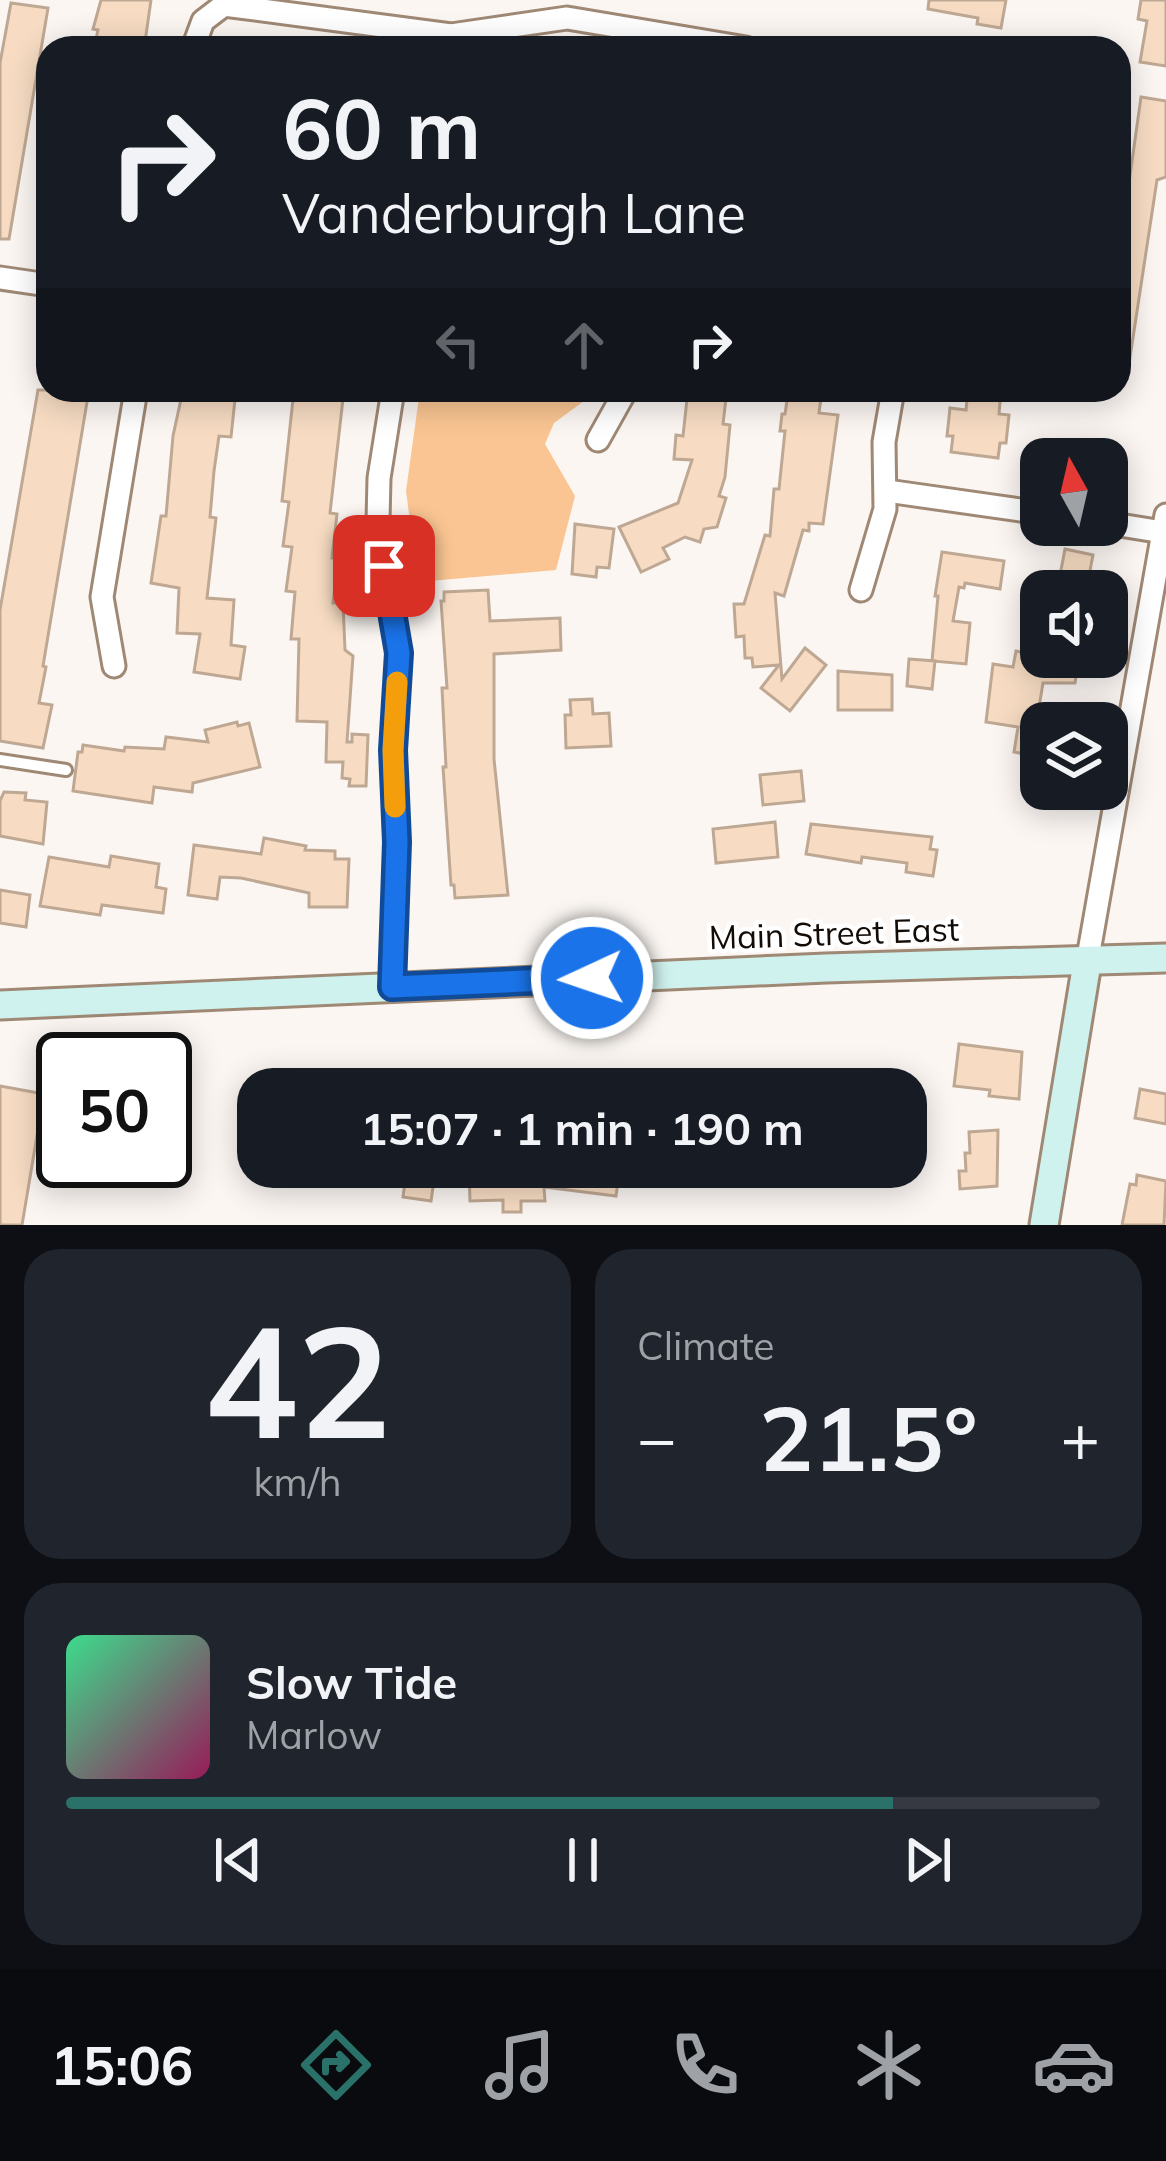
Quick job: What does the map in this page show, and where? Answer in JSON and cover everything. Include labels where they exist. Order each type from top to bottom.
[{"type":"main road","name":"Main Street East","points":[[0,1005],[826,968],[1166,958]]},
{"type":"main road","points":[[1044,1225],[1087,963]]},
{"type":"street","points":[[197,36],[203,21],[224,5],[419,36]]},
{"type":"street","points":[[468,36],[568,9],[668,36]]},
{"type":"street","points":[[0,278],[36,284]]},
{"type":"street","points":[[114,666],[102,597],[134,402]]},
{"type":"street","points":[[391,402],[379,478],[378,521],[399,653],[393,750],[397,842],[392,987]]},
{"type":"street","points":[[598,440],[619,402]]},
{"type":"street","points":[[861,590],[887,491],[884,442],[891,402]]},
{"type":"street","points":[[887,491],[1020,510]]},
{"type":"street","points":[[1087,963],[1165,523],[1128,523]]},
{"type":"lane","points":[[0,760],[66,770]]},
{"type":"shaded area","points":[[418,402],[583,402],[554,423],[545,444],[575,496],[556,570],[418,582],[406,491]]},
{"type":"building","points":[[101,0],[151,0],[146,36],[97,36],[98,30],[93,29]]},
{"type":"building","points":[[929,0],[1006,0],[1001,28],[977,24],[978,18],[928,9]]},
{"type":"building","points":[[1141,0],[1166,0],[1166,66],[1140,62],[1147,21],[1138,19]]},
{"type":"building","points":[[11,3],[48,8],[43,36],[36,36],[36,79],[9,239],[0,239],[0,63]]},
{"type":"building","points":[[1141,97],[1166,101],[1166,177],[1157,180],[1131,351],[1131,168]]},
{"type":"building","points":[[36,402],[87,402],[43,666],[39,703],[52,705],[43,748],[0,741],[0,610]]},
{"type":"building","points":[[180,402],[235,402],[231,437],[219,436],[214,471],[210,517],[216,518],[207,598],[234,600],[231,645],[245,647],[240,679],[194,672],[200,634],[177,633],[179,588],[151,583],[161,516],[166,516]]},
{"type":"building","points":[[293,402],[343,402],[330,513],[337,514],[332,558],[339,559],[333,603],[343,603],[345,650],[353,656],[347,742],[352,742],[352,734],[368,735],[366,786],[349,786],[350,779],[342,778],[343,762],[326,762],[327,722],[297,721],[299,639],[291,639],[295,592],[286,591],[292,547],[283,546],[289,502],[282,501]]},
{"type":"building","points":[[687,402],[726,402],[723,424],[730,425],[719,496],[726,498],[717,527],[704,529],[700,542],[685,537],[663,548],[669,559],[641,572],[619,527],[678,503],[692,460],[674,459],[676,435],[683,436]]},
{"type":"building","points":[[787,402],[820,402],[819,413],[838,415],[823,524],[809,523],[809,531],[803,530],[784,596],[775,593],[782,679],[805,648],[826,665],[790,711],[761,688],[779,665],[753,667],[752,658],[745,658],[744,636],[736,637],[734,604],[744,604],[765,535],[770,536]]},
{"type":"building","points":[[967,402],[1000,402],[999,414],[1009,415],[1006,443],[1000,443],[998,458],[951,452],[953,436],[947,436],[950,408],[966,410]]},
{"type":"building","points":[[575,524],[614,529],[609,568],[597,567],[596,577],[572,574]]},
{"type":"building","points":[[1065,549],[1093,555],[1090,570],[1061,570]]},
{"type":"building","points":[[942,552],[1004,561],[1000,589],[965,583],[964,588],[959,587],[953,621],[970,623],[966,664],[932,661]]},
{"type":"building","points":[[488,590],[490,621],[560,618],[561,650],[494,654],[494,759],[508,895],[455,898],[443,767],[442,688],[447,688],[441,601],[444,592]]},
{"type":"building","points":[[1016,651],[1020,652],[1020,678],[1076,678],[1075,683],[1043,683],[1040,702],[1020,702],[1020,753],[1014,752],[1018,727],[986,722],[993,664],[1013,667]]},
{"type":"building","points":[[909,659],[935,661],[932,689],[907,686]]},
{"type":"building","points":[[838,671],[892,675],[892,710],[838,710]]},
{"type":"building","points":[[592,699],[593,714],[609,713],[611,746],[566,748],[565,715],[571,715],[570,700]]},
{"type":"building","points":[[237,722],[238,726],[249,723],[260,767],[193,783],[192,792],[154,787],[152,803],[73,791],[83,745],[124,751],[125,747],[164,749],[166,737],[208,742],[205,730]]},
{"type":"building","points":[[801,771],[804,801],[763,805],[760,775]]},
{"type":"building","points":[[4,792],[26,793],[25,800],[47,802],[43,844],[0,836]]},
{"type":"building","points":[[775,822],[778,857],[716,863],[713,829]]},
{"type":"building","points":[[811,824],[932,837],[930,849],[937,850],[933,876],[906,872],[907,863],[862,857],[861,863],[806,854]]},
{"type":"building","points":[[264,838],[306,846],[305,850],[335,851],[335,859],[349,859],[347,907],[309,907],[309,893],[241,878],[220,877],[217,899],[188,895],[194,845],[261,854]]},
{"type":"building","points":[[111,856],[159,864],[156,887],[166,889],[163,913],[102,905],[100,915],[40,906],[49,857],[109,867]]},
{"type":"building","points":[[0,890],[30,895],[26,927],[0,923]]},
{"type":"building","points":[[959,1044],[1022,1052],[1019,1099],[954,1086]]},
{"type":"building","points":[[0,1086],[36,1093],[36,1142],[22,1225],[0,1225]]},
{"type":"building","points":[[1140,1089],[1166,1094],[1166,1124],[1135,1118]]},
{"type":"building","points":[[998,1130],[997,1186],[960,1189],[959,1171],[966,1171],[965,1153],[970,1153],[969,1132]]},
{"type":"building","points":[[1137,1175],[1166,1181],[1164,1225],[1122,1225],[1130,1184],[1136,1185]]},
{"type":"building","points":[[404,1188],[433,1188],[431,1201],[403,1197]]},
{"type":"building","points":[[470,1188],[544,1188],[545,1201],[521,1201],[521,1212],[503,1212],[503,1200],[470,1201]]},
{"type":"building","points":[[552,1188],[617,1188],[616,1196]]},
{"type":"slow traffic","points":[[395,807],[397,682]]},
{"type":"route","points":[[384,566],[399,653],[393,750],[397,842],[392,987],[592,978]]}]
